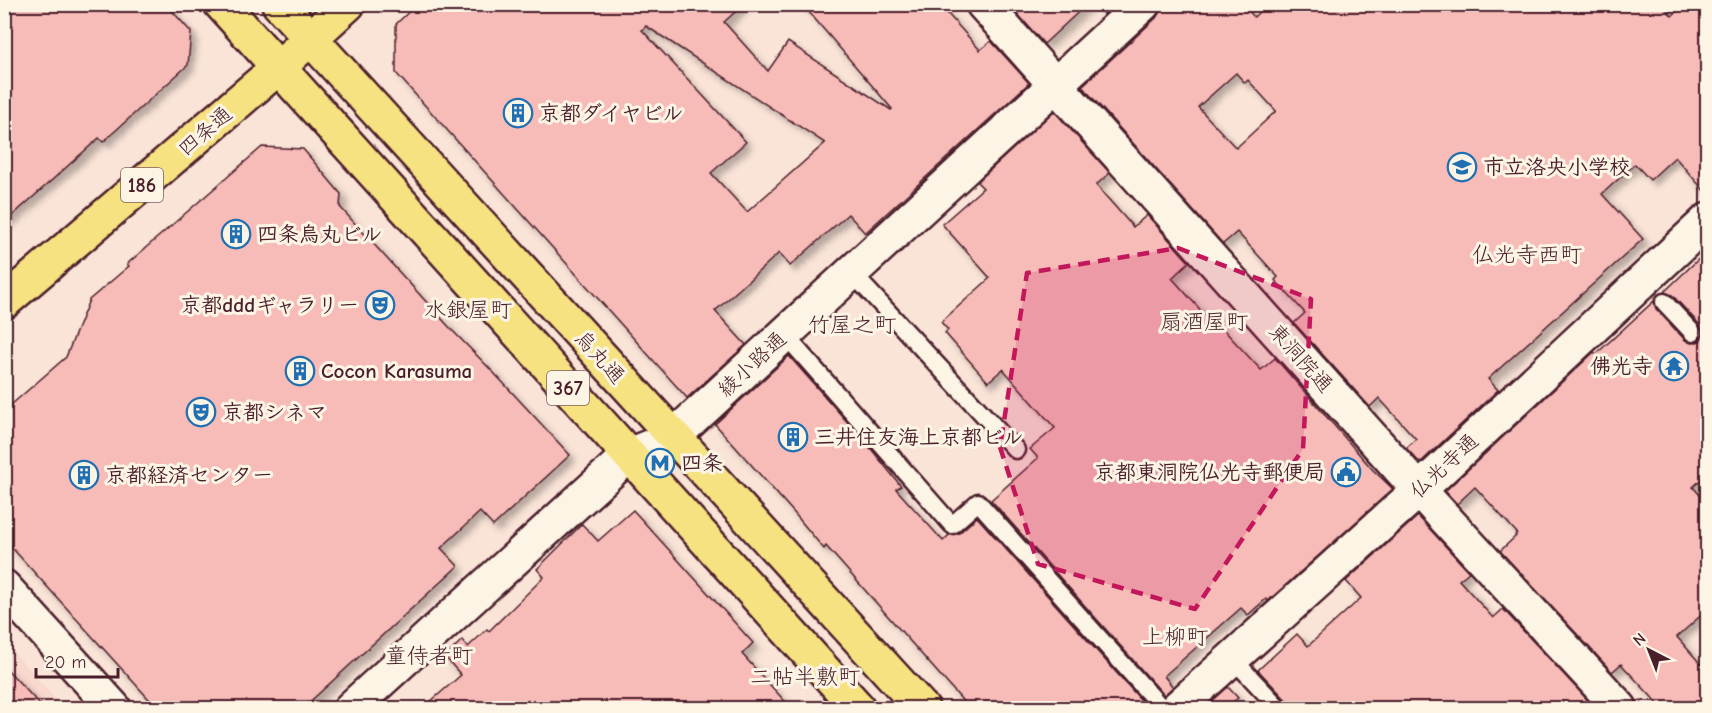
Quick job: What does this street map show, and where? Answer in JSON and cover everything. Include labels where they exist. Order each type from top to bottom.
[{"type":"main road","name":"367","points":[[221,4],[858,708]]},
{"type":"main road","name":"烏丸通","points":[[279,4],[922,708]]},
{"type":"main road","name":"四条通","points":[[4,302],[279,67],[348,4]]},
{"type":"street","name":"東洞院通","points":[[984,4],[1419,490],[1620,708]]},
{"type":"street","name":"綾小路通","points":[[351,708],[629,455],[673,437],[1143,4]]},
{"type":"street","name":"仏光寺通","points":[[1177,708],[1419,490],[1656,292],[1707,220]]},
{"type":"street","points":[[4,587],[114,708]]},
{"type":"lane","points":[[852,273],[1016,450]]},
{"type":"lane","points":[[1656,292],[1693,333]]},
{"type":"lane","points":[[785,335],[952,525],[978,502],[1162,708]]},
{"type":"lane","points":[[1232,658],[1279,708]]},
{"type":"highlighted area","points":[[1178,248],[1311,299],[1303,449],[1195,609],[1038,564],[1000,447],[1027,273]]},
{"type":"shaded area","points":[[5,642],[63,708],[5,708]]},
{"type":"building","points":[[4,4],[166,4],[191,32],[188,65],[103,142],[99,138],[4,223]]},
{"type":"building","points":[[417,4],[744,4],[724,22],[768,71],[788,42],[891,110],[802,4],[939,4],[980,50],[991,41],[1029,83],[865,233],[848,214],[790,266],[779,253],[715,311],[746,345],[687,398],[396,73],[396,24]],"holes":[[[646,26],[825,143],[747,212],[711,173],[746,142],[642,30]]]},
{"type":"building","points":[[1009,4],[1087,4],[1044,44]]},
{"type":"building","points":[[1095,4],[1115,4],[1104,14]]},
{"type":"building","points":[[1161,4],[1243,4],[1254,17],[1267,4],[1662,4],[1672,16],[1685,4],[1707,4],[1707,194],[1675,157],[1650,180],[1635,164],[1602,194],[1643,239],[1488,379],[1498,390],[1420,463],[1406,448],[1416,439],[1379,398],[1370,407],[1294,323],[1305,313],[1275,280],[1278,277],[1237,232],[1223,244],[1082,86],[1156,18],[1161,10]],"holes":[[[1236,73],[1245,83],[1248,80],[1276,111],[1236,148],[1198,107]]]},
{"type":"building","points":[[1054,111],[1110,173],[1096,185],[1133,227],[1147,215],[1189,262],[1172,278],[1205,315],[1208,313],[1261,370],[1275,358],[1373,470],[1393,489],[1268,601],[1266,599],[1248,615],[1241,608],[1164,676],[1173,687],[1164,695],[991,500],[1038,458],[1030,449],[1055,428],[1003,369],[988,382],[945,333],[948,330],[941,322],[990,278],[942,224],[983,188],[977,182]]},
{"type":"building","points":[[262,147],[303,149],[341,194],[340,207],[570,455],[493,526],[480,512],[441,548],[458,566],[303,708],[157,708],[4,539],[4,411],[66,357],[89,300]]},
{"type":"building","points":[[1707,251],[1707,474],[1693,487],[1707,503],[1707,610],[1677,637],[1707,671],[1707,708],[1662,708],[1621,664],[1612,672],[1500,551],[1517,533],[1475,487],[1457,504],[1445,491],[1594,352],[1596,354],[1654,301],[1656,309],[1685,340],[1691,343],[1700,341],[1703,335],[1701,326],[1672,295],[1664,292]]},
{"type":"building","points":[[789,356],[872,450],[901,486],[896,489],[943,541],[949,535],[959,533],[977,517],[1148,708],[969,708],[826,546],[824,549],[715,424]]},
{"type":"building","points":[[633,510],[753,643],[742,654],[791,708],[423,708],[461,675],[445,657],[462,640],[468,647],[487,629],[489,631],[544,577],[537,569],[582,524],[598,541]]},
{"type":"building","points":[[1418,516],[1469,572],[1459,580],[1493,618],[1503,609],[1595,708],[1289,708],[1287,701],[1258,670],[1297,634],[1308,646],[1361,598],[1346,581]]},
{"type":"building","points":[[4,666],[43,708],[4,708]]},
{"type":"building","points":[[1228,687],[1238,698],[1225,708],[1204,708]]},
{"type":"place","name":"京都ダイヤビル","points":[[518,113]]},
{"type":"place","name":"市立洛央小学校","points":[[1462,167]]},
{"type":"place","name":"四条烏丸ビル","points":[[236,234]]},
{"type":"place","name":"京都dddギャラリー","points":[[380,305]]},
{"type":"place","name":"佛光寺","points":[[1674,366]]},
{"type":"place","name":"Cocon Karasuma","points":[[300,371]]},
{"type":"place","name":"京都シネマ","points":[[201,412]]},
{"type":"place","name":"三井住友海上京都ビル","points":[[793,437]]},
{"type":"place","name":"四条","points":[[660,463]]},
{"type":"place","name":"京都東洞院仏光寺郵便局","points":[[1346,472]]},
{"type":"place","name":"京都経済センター","points":[[84,475]]},
{"type":"district","name":"仏光寺西町","points":[[1527,254]]},
{"type":"district","name":"水銀屋町","points":[[468,309]]},
{"type":"district","name":"扇酒屋町","points":[[1204,321]]},
{"type":"district","name":"竹屋之町","points":[[852,324]]},
{"type":"district","name":"上柳町","points":[[1175,636]]},
{"type":"district","name":"童侍者町","points":[[429,655]]},
{"type":"district","name":"二帖半敷町","points":[[805,676]]}]
